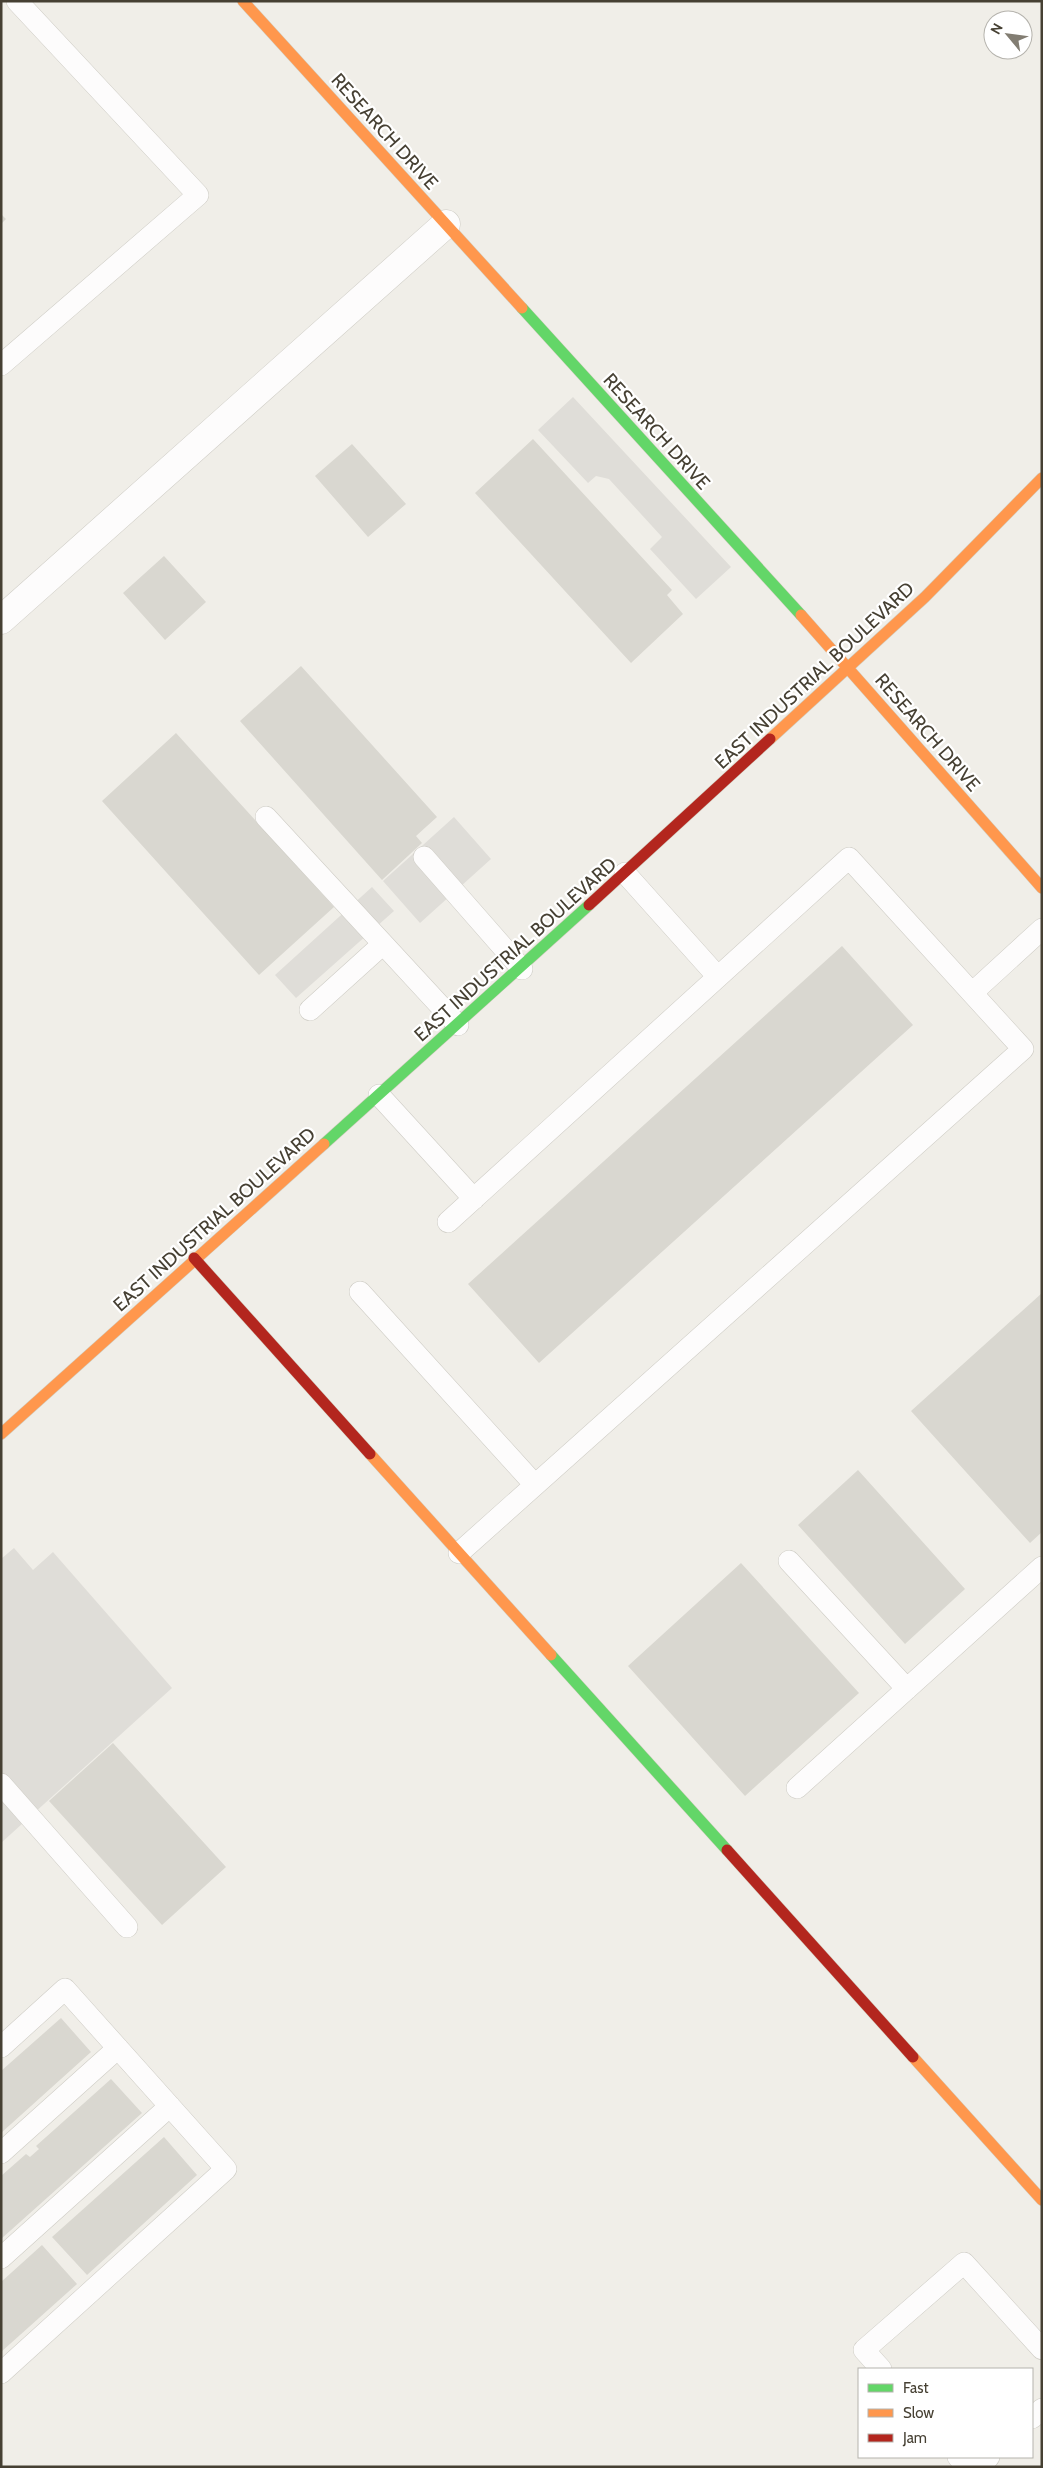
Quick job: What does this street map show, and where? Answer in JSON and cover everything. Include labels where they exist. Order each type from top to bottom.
[{"type":"street","name":"RESEARCH DRIVE","points":[[243,1],[848,667],[1042,888]]},
{"type":"street","points":[[1,620],[446,224]]},
{"type":"street","name":"EAST INDUSTRIAL BOULEVARD","points":[[1,1434],[194,1258],[522,969],[957,566],[1042,478]]},
{"type":"street","points":[[194,1258],[1042,2200]]},
{"type":"lane","points":[[1,365],[198,195],[17,1]]},
{"type":"lane","points":[[266,817],[458,1025]]},
{"type":"lane","points":[[424,858],[522,969]]},
{"type":"lane","points":[[448,1222],[849,858],[1023,1049],[459,1553]]},
{"type":"lane","points":[[625,873],[718,977]]},
{"type":"lane","points":[[972,993],[1042,930]]},
{"type":"lane","points":[[310,1010],[382,944]]},
{"type":"lane","points":[[379,1095],[474,1199]]},
{"type":"lane","points":[[360,1292],[535,1485]]},
{"type":"lane","points":[[789,1561],[907,1689]]},
{"type":"lane","points":[[797,1788],[1042,1566]]},
{"type":"lane","points":[[1,1784],[127,1927]]},
{"type":"lane","points":[[1,2047],[65,1989],[226,2169],[1,2373]]},
{"type":"lane","points":[[1,2154],[118,2048]]},
{"type":"lane","points":[[1,2258],[170,2106]]},
{"type":"lane","points":[[880,2368],[864,2350],[964,2263],[1042,2348]]},
{"type":"lane","points":[[978,2467],[988,2458]]},
{"type":"shaded area","points":[[573,397],[731,567],[696,599],[650,549],[662,537],[609,479],[596,476],[588,483],[538,430]]},
{"type":"shaded area","points":[[454,817],[491,859],[420,923],[383,881]]},
{"type":"shaded area","points":[[372,887],[394,911],[296,998],[275,975]]},
{"type":"shaded area","points":[[14,1548],[33,1570],[53,1552],[172,1688],[1,1843],[1,1559]]},
{"type":"building","points":[[1,214],[6,219],[1,224]]},
{"type":"building","points":[[533,439],[672,590],[667,595],[683,614],[631,663],[475,493]]},
{"type":"building","points":[[352,444],[406,504],[368,537],[315,476]]},
{"type":"building","points":[[164,556],[206,602],[165,640],[123,593]]},
{"type":"building","points":[[301,666],[437,817],[416,836],[422,843],[382,880],[240,721]]},
{"type":"building","points":[[176,733],[334,907],[259,975],[102,801]]},
{"type":"building","points":[[842,946],[913,1025],[539,1363],[468,1284]]},
{"type":"building","points":[[1042,1293],[1042,1532],[1030,1543],[911,1411]]},
{"type":"building","points":[[858,1470],[965,1589],[905,1644],[798,1525]]},
{"type":"building","points":[[741,1563],[859,1693],[745,1796],[628,1666]]},
{"type":"building","points":[[113,1743],[226,1867],[162,1925],[49,1801]]},
{"type":"building","points":[[61,2018],[91,2052],[1,2133],[1,2071]]},
{"type":"building","points":[[111,2079],[142,2113],[1,2239],[1,2176],[26,2154],[30,2157],[39,2149],[36,2146]]},
{"type":"building","points":[[164,2137],[197,2175],[87,2275],[52,2237]]},
{"type":"building","points":[[42,2245],[77,2284],[1,2352],[1,2282]]},
{"type":"traffic: fast","points":[[522,308],[801,615]]},
{"type":"traffic: fast","points":[[324,1144],[589,905]]},
{"type":"traffic: fast","points":[[551,1655],[727,1850]]},
{"type":"traffic: slow","points":[[243,1],[522,308]]},
{"type":"traffic: slow","points":[[770,739],[925,597],[1042,478]]},
{"type":"traffic: slow","points":[[801,615],[1042,888]]},
{"type":"traffic: slow","points":[[1,1434],[324,1144]]},
{"type":"traffic: slow","points":[[370,1454],[551,1655]]},
{"type":"traffic: slow","points":[[913,2057],[1042,2200]]},
{"type":"traffic: jam","points":[[589,905],[770,739]]},
{"type":"traffic: jam","points":[[194,1258],[370,1454]]},
{"type":"traffic: jam","points":[[727,1850],[913,2057]]}]
